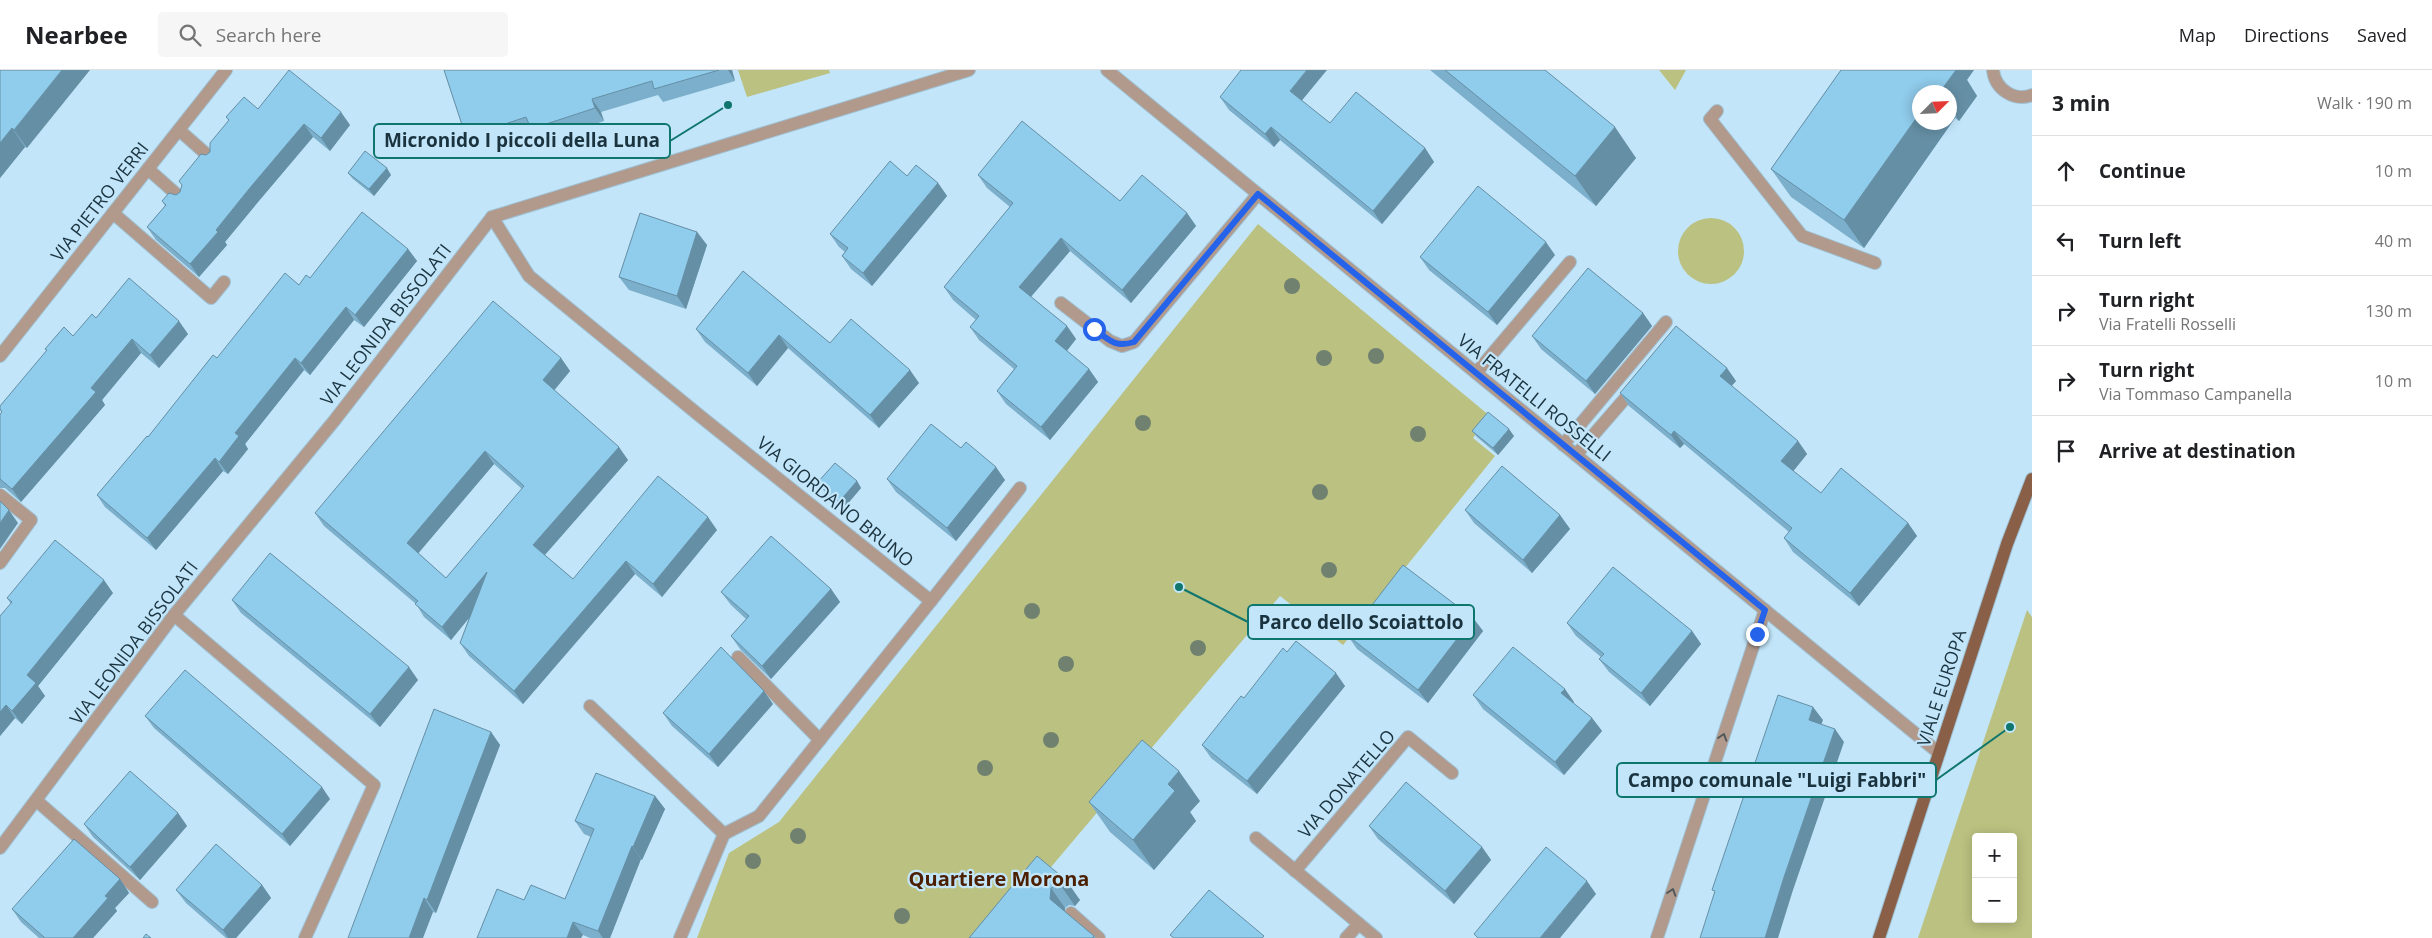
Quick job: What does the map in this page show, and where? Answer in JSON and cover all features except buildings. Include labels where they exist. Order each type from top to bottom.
[{"type":"main road","name":"VIALE EUROPA","points":[[1879,938],[2007,544],[2032,479]]},
{"type":"street","name":"VIA PIETRO VERRI","points":[[0,356],[226,70]]},
{"type":"street","points":[[492,217],[969,70]]},
{"type":"street","name":"VIA FRATELLI ROSSELLI","points":[[1107,70],[1939,754]]},
{"type":"street","points":[[1994,70],[1999,86],[2010,96],[2025,98],[2032,95]]},
{"type":"street","points":[[1717,111],[1710,119],[1802,236],[1875,263]]},
{"type":"street","points":[[179,130],[213,160]]},
{"type":"street","points":[[148,169],[183,200]]},
{"type":"street","points":[[1061,303],[1110,341],[1122,346],[1134,342],[1258,194]]},
{"type":"street","points":[[113,212],[211,298],[224,282]]},
{"type":"street","name":"VIA GIORDANO BRUNO","points":[[492,217],[530,276],[700,416],[931,601]]},
{"type":"street","name":"VIA LEONIDA BISSOLATI","points":[[0,848],[174,616],[334,421],[492,217]]},
{"type":"street","points":[[1476,373],[1570,262]]},
{"type":"street","points":[[1562,445],[1666,322]]},
{"type":"street","points":[[1576,455],[1643,377]]},
{"type":"street","points":[[680,938],[724,834],[759,816],[1020,488]]},
{"type":"street","points":[[0,495],[31,520],[0,563]]},
{"type":"street","points":[[1656,938],[1765,610]]},
{"type":"street","points":[[174,616],[374,785],[305,938]]},
{"type":"street","points":[[738,658],[820,740]]},
{"type":"street","points":[[590,706],[724,834]]},
{"type":"street","name":"VIA DONATELLO","points":[[1295,871],[1408,737],[1452,773]]},
{"type":"street","points":[[37,801],[152,902]]},
{"type":"street","points":[[1256,838],[1376,938]]},
{"type":"street","points":[[1071,913],[1099,938]]},
{"type":"street","points":[[1346,938],[1359,924]]},
{"type":"green space","points":[[738,70],[829,70],[830,73],[747,97]]},
{"type":"green space","points":[[1659,70],[1686,70],[1675,90]]},
{"type":"green space","points":[[1711,218],[1724,221],[1734,228],[1741,238],[1744,251],[1741,264],[1734,274],[1724,281],[1711,284],[1698,281],[1688,274],[1681,264],[1678,251],[1681,238],[1688,228],[1698,221]]},
{"type":"green space","points":[[1258,224],[1490,416],[1473,438],[1495,456],[1343,645],[1280,596],[991,938],[697,938],[729,853],[779,822]]},
{"type":"green space","points":[[2027,610],[2032,617],[2032,938],[1918,938]]},
{"type":"place","name":"Micronido I piccoli della Luna","points":[[728,105]]},
{"type":"place","name":"Parco dello Scoiattolo","points":[[1179,587]]},
{"type":"place","name":"Campo comunale \"Luigi Fabbri\"","points":[[2010,727]]},
{"type":"district","name":"Quartiere Morona","points":[[999,879]]},
{"type":"route","points":[[1094,329],[1110,341],[1122,346],[1134,342],[1258,194],[1765,610],[1757,634]]}]
